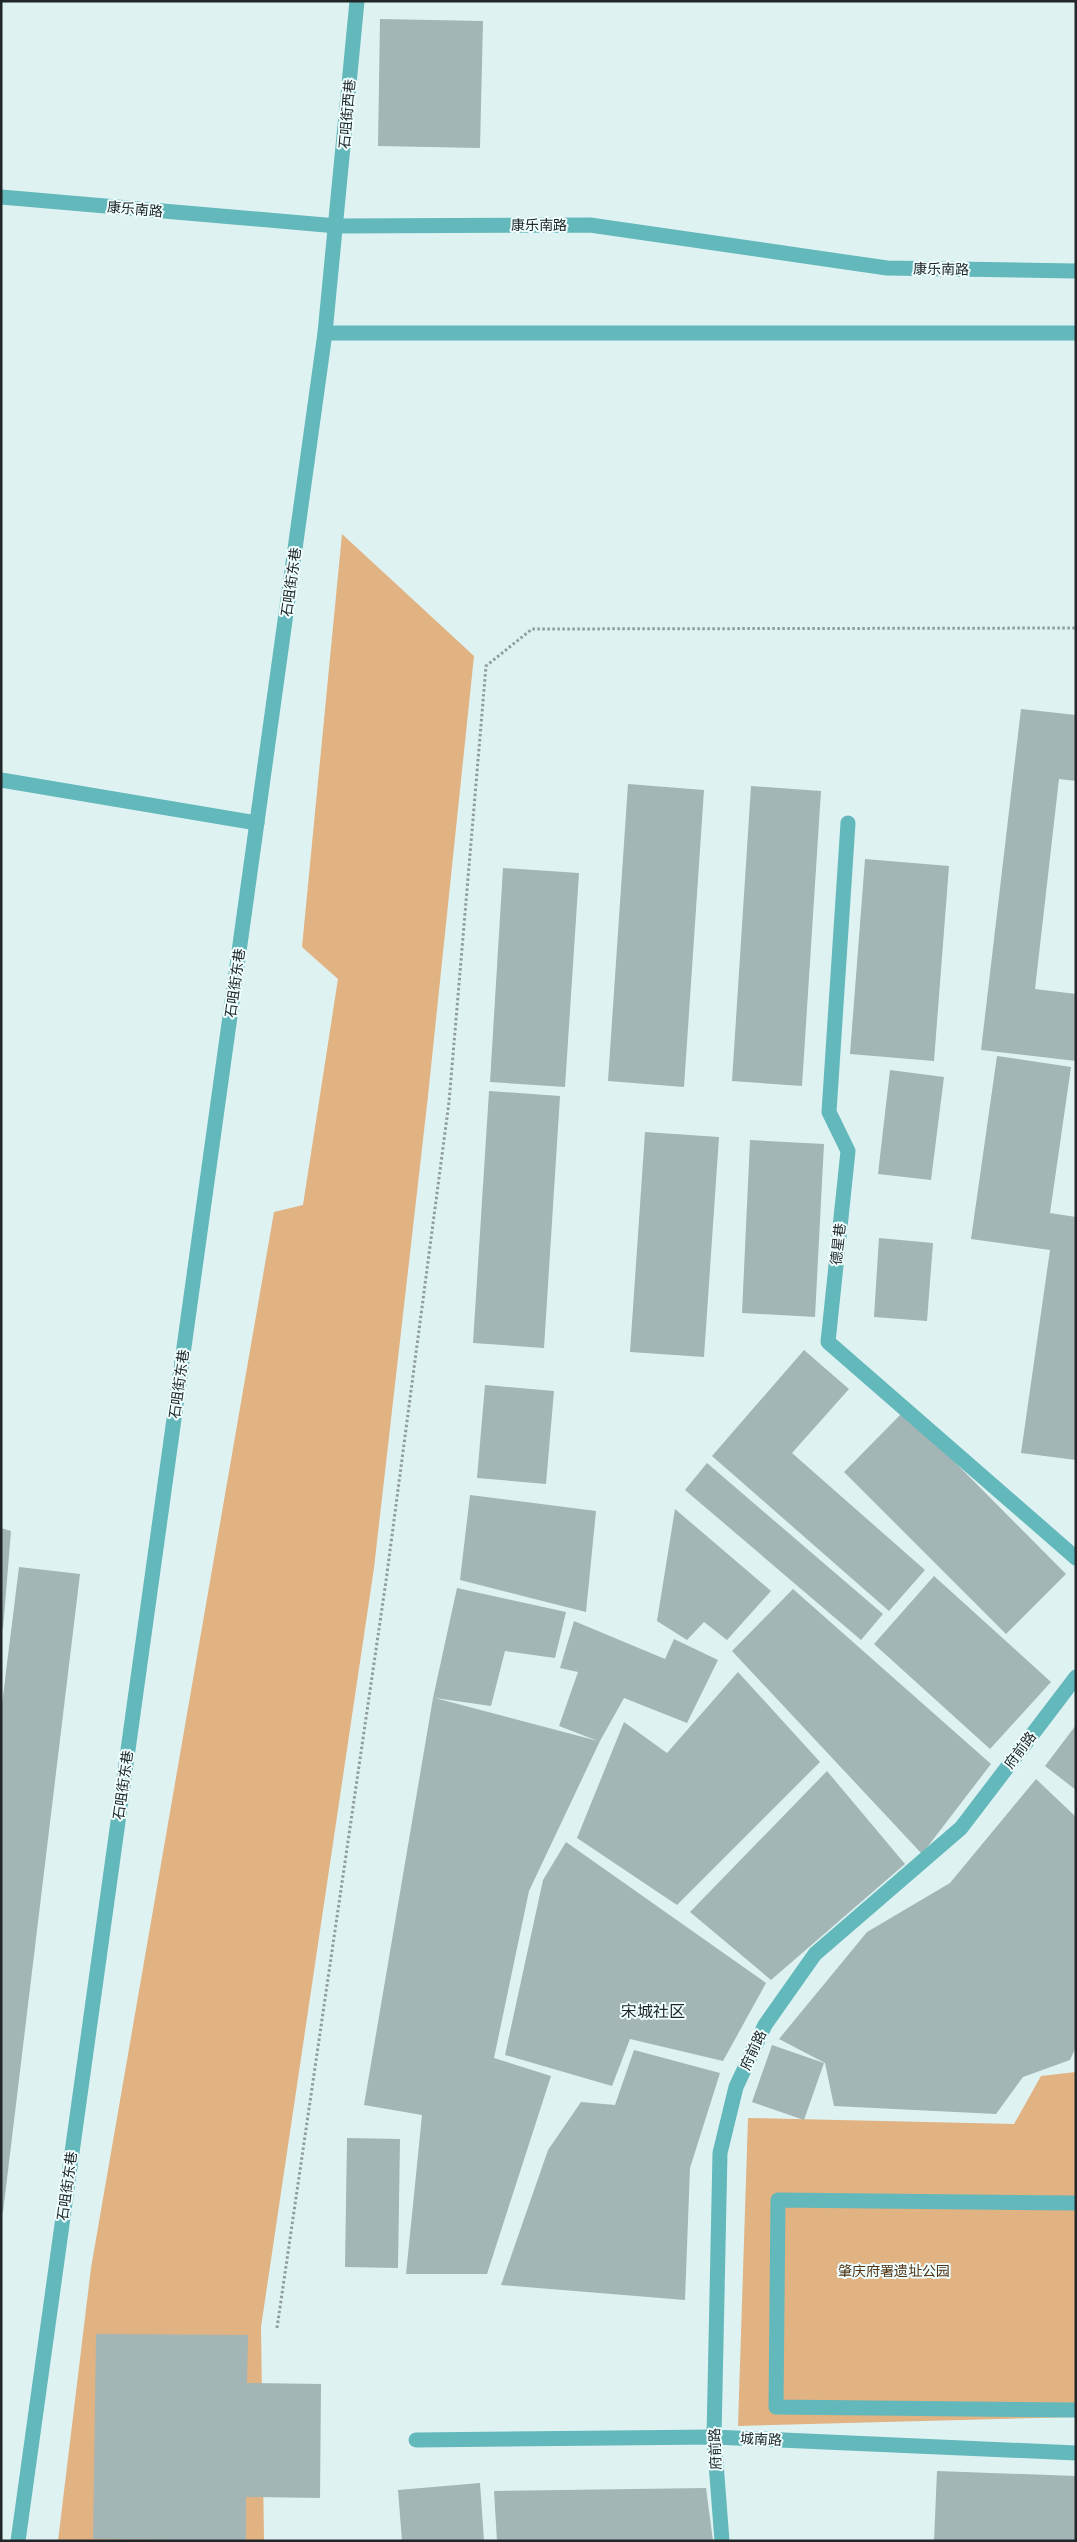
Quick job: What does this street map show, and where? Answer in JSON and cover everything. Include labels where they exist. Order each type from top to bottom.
[{"type":"street","name":"石咀街西巷","points":[[337,226],[357,1]]},
{"type":"street","name":"康乐南路","points":[[1,197],[337,226],[590,225],[887,268],[1076,271]]},
{"type":"street","name":"石咀街东巷","points":[[18,2541],[325,333],[337,226]]},
{"type":"street","points":[[325,333],[1076,333]]},
{"type":"street","points":[[1,780],[257,823]]},
{"type":"street","name":"德星巷","points":[[848,823],[828,1112],[848,1151],[828,1342],[1076,1558]]},
{"type":"street","name":"府前路","points":[[722,2541],[714,2436],[720,2153],[736,2087],[765,2026],[814,1954],[961,1828],[1076,1677]]},
{"type":"street","points":[[1076,2203],[778,2200],[776,2407],[1076,2410]]},
{"type":"street","name":"城南路","points":[[416,2440],[714,2436],[1076,2452]]},
{"type":"path","points":[[277,2328],[386,1580],[449,1102],[486,666],[532,629],[1076,628]]},
{"type":"green space","points":[[342,534],[474,656],[428,1096],[374,1568],[261,2327],[264,2541],[58,2541],[91,2268],[274,1212],[303,1205],[338,979],[302,947]]},
{"type":"green space","name":"肇庆府署遗址公园","points":[[1076,2072],[1076,2417],[738,2426],[748,2118],[1014,2124],[1041,2076]]},
{"type":"building","points":[[380,19],[483,21],[480,148],[378,146]]},
{"type":"building","points":[[1021,709],[1076,715],[1076,781],[1059,779],[1035,989],[1076,994],[1076,1061],[981,1050]]},
{"type":"building","points":[[628,784],[704,790],[684,1087],[608,1081]]},
{"type":"building","points":[[751,786],[821,791],[802,1086],[732,1081]]},
{"type":"building","points":[[865,859],[949,866],[934,1061],[850,1054]]},
{"type":"building","points":[[503,868],[579,873],[565,1087],[490,1082]]},
{"type":"building","points":[[997,1056],[1071,1067],[1050,1213],[1076,1217],[1076,1460],[1021,1453],[1050,1250],[971,1239]]},
{"type":"building","points":[[890,1070],[944,1077],[931,1180],[878,1174]]},
{"type":"building","points":[[489,1091],[560,1096],[544,1348],[473,1343]]},
{"type":"building","points":[[645,1132],[719,1137],[704,1357],[630,1352]]},
{"type":"building","points":[[750,1140],[824,1144],[815,1317],[742,1313]]},
{"type":"building","points":[[879,1238],[933,1243],[927,1321],[874,1317]]},
{"type":"building","points":[[804,1350],[849,1389],[792,1453],[925,1570],[889,1611],[712,1456]]},
{"type":"building","points":[[485,1385],[554,1391],[546,1484],[477,1478]]},
{"type":"building","points":[[904,1411],[1066,1574],[1006,1634],[844,1472]]},
{"type":"building","points":[[707,1463],[883,1614],[861,1640],[685,1490]]},
{"type":"building","points":[[470,1495],[596,1511],[586,1612],[460,1580]]},
{"type":"building","points":[[675,1509],[771,1591],[727,1640],[704,1622],[687,1640],[657,1621]]},
{"type":"building","points":[[1,1528],[11,1531],[3,1629],[1,1629]]},
{"type":"building","points":[[19,1567],[80,1574],[3,2212],[1,2212],[1,1712]]},
{"type":"building","points":[[934,1576],[1051,1682],[990,1749],[874,1644]]},
{"type":"building","points":[[457,1588],[566,1612],[555,1658],[505,1651],[491,1706],[435,1698],[598,1741],[559,1726],[578,1672],[560,1668],[574,1621],[665,1659],[674,1639],[718,1660],[687,1723],[624,1698],[600,1741],[529,1891],[494,2058],[551,2076],[487,2274],[406,2274],[422,2115],[364,2105],[433,1698]]},
{"type":"building","points":[[793,1589],[991,1764],[922,1854],[732,1651]]},
{"type":"building","points":[[738,1672],[820,1762],[677,1905],[577,1838],[624,1722],[667,1753]]},
{"type":"building","points":[[1076,1725],[1076,1790],[1045,1766]]},
{"type":"building","points":[[827,1771],[905,1864],[771,1980],[690,1912]]},
{"type":"building","points":[[1036,1779],[1076,1817],[1076,2047],[1070,2060],[1023,2077],[996,2114],[834,2106],[825,2063],[779,2039],[867,1932],[950,1883]]},
{"type":"building","points":[[566,1842],[766,1983],[723,2061],[630,2039],[612,2086],[505,2055],[543,1880]]},
{"type":"building","points":[[772,2045],[824,2063],[804,2120],[752,2102]]},
{"type":"building","points":[[634,2050],[720,2073],[690,2168],[685,2300],[501,2285],[548,2150],[581,2102],[615,2105]]},
{"type":"building","points":[[347,2138],[400,2139],[398,2268],[345,2267]]},
{"type":"building","points":[[96,2334],[248,2335],[247,2383],[321,2384],[320,2498],[246,2497],[246,2541],[93,2539]]},
{"type":"building","points":[[937,2471],[1076,2476],[1076,2541],[934,2541]]},
{"type":"building","points":[[480,2483],[484,2541],[402,2541],[398,2490]]},
{"type":"building","points":[[706,2488],[713,2541],[497,2541],[494,2491]]},
{"type":"district","name":"宋城社区","points":[[653,2011]]}]
